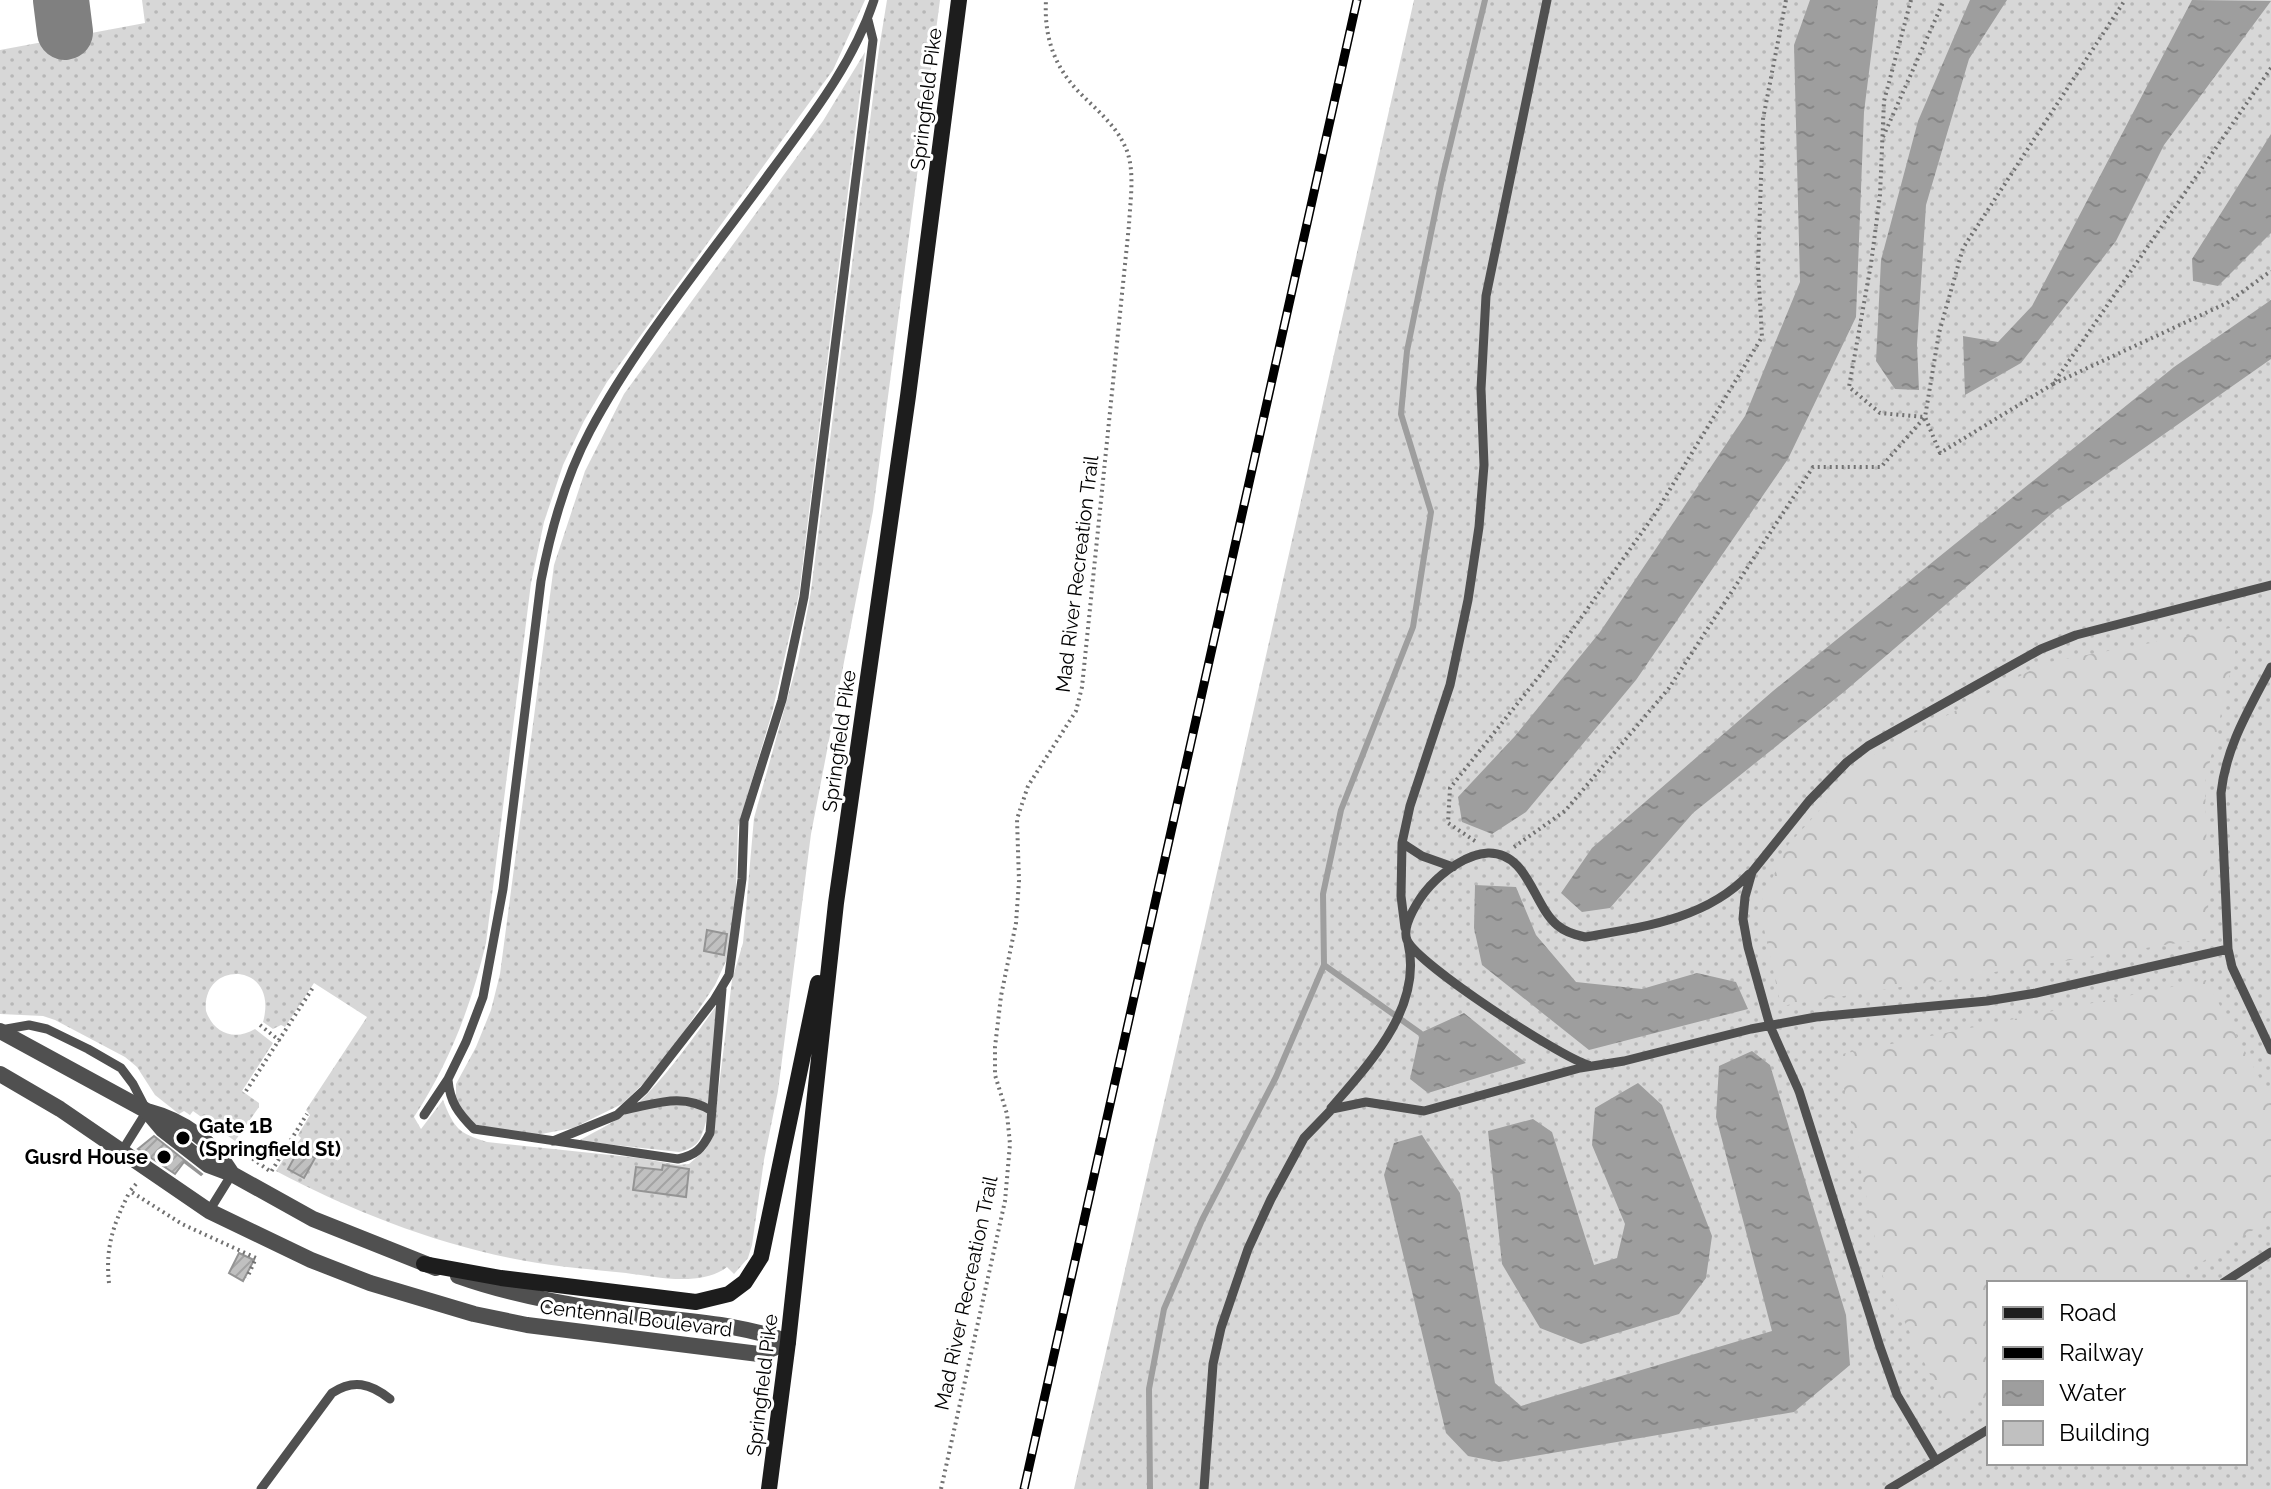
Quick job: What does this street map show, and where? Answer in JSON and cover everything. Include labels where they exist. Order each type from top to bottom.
[{"type":"main road","name":"Springfield Pike","points":[[769,1489],[836,903],[908,396],[959,0]]},
{"type":"main road","points":[[424,1264],[501,1278],[696,1302],[729,1294],[745,1282],[761,1257],[836,903]]},
{"type":"street","points":[[0,1030],[147,1111],[171,1117],[218,1151],[232,1174]]},
{"type":"street","name":"Centennal Boulevard","points":[[0,1074],[60,1109],[209,1211],[311,1260],[401,1293],[527,1325],[759,1354],[788,1342]]},
{"type":"street","name":"Centennal Boulevard","points":[[232,1174],[313,1219],[424,1264],[538,1298],[760,1331],[788,1342]]},
{"type":"lane","points":[[424,1115],[448,1079],[483,997],[503,889],[541,581],[550,533],[568,480],[590,432],[627,369],[838,78],[868,20],[874,0]]},
{"type":"lane","points":[[1204,1489],[1213,1364],[1221,1328],[1248,1249],[1304,1138],[1378,1052],[1403,1003],[1411,972],[1401,896],[1402,843],[1410,806],[1450,685],[1468,600],[1484,465],[1481,389],[1486,296],[1547,0]]},
{"type":"lane","points":[[622,1111],[644,1090],[729,975],[735,945],[744,821],[782,700],[804,597],[873,40],[868,20]]},
{"type":"lane","points":[[1405,928],[1426,890],[1438,877],[1484,854],[1502,855],[1512,862],[1533,887],[1549,917],[1572,934],[1585,937],[1625,930],[1697,910],[1721,899],[1752,872],[1809,801],[1847,762],[1868,746],[2041,649],[2076,635],[2271,585]]},
{"type":"lane","points":[[2271,667],[2230,748],[2223,770],[2221,793],[2228,949],[2232,967],[2271,1050]]},
{"type":"lane","points":[[1402,843],[1422,856],[1453,867]]},
{"type":"lane","points":[[1752,872],[1743,919],[1770,1026],[1799,1091],[1897,1395],[1936,1461]]},
{"type":"lane","points":[[1407,942],[1448,978],[1519,1027],[1562,1055],[1592,1066]]},
{"type":"lane","points":[[1326,1113],[1349,1104],[1366,1102],[1424,1111],[1592,1066],[1770,1026],[1816,1017],[1892,1012],[2024,995],[2228,949]]},
{"type":"lane","points":[[448,1079],[449,1098],[458,1114],[474,1129],[678,1159],[693,1156],[703,1147],[710,1133],[722,986]]},
{"type":"lane","points":[[0,1030],[29,1025],[47,1029],[121,1068],[147,1111],[122,1151]]},
{"type":"lane","points":[[553,1141],[585,1130],[622,1111],[665,1100],[688,1100],[712,1111]]},
{"type":"lane","points":[[209,1211],[232,1174]]},
{"type":"lane","points":[[2226,1281],[2271,1252]]},
{"type":"lane","points":[[261,1489],[332,1393],[342,1386],[368,1384],[390,1399]]},
{"type":"lane","points":[[1889,1489],[1987,1430]]},
{"type":"path","name":"Mad River Recreation Trail","points":[[941,1489],[1005,1201],[1010,1144],[1007,1114],[995,1075],[995,1047],[1001,996],[1016,923],[1017,819],[1028,786],[1076,711],[1082,687],[1129,225],[1131,190],[1128,153],[1110,122],[1075,88],[1054,60],[1046,28],[1046,0]]},
{"type":"path","points":[[1786,0],[1763,119],[1758,267],[1762,337],[1655,514],[1541,674],[1450,788],[1448,823],[1502,855],[1565,811],[1669,688],[1813,467],[1881,467],[1925,417],[1939,333],[1963,248],[2125,0]]},
{"type":"path","points":[[1911,0],[1884,101],[1880,195],[1849,387],[1880,413],[1925,417]]},
{"type":"path","points":[[1882,139],[1944,0]]},
{"type":"path","points":[[2053,384],[2271,68]]},
{"type":"path","points":[[1925,417],[1940,453],[2053,384],[2227,303],[2271,271]]},
{"type":"path","points":[[246,1091],[314,986]]},
{"type":"path","points":[[260,1025],[280,1040]]},
{"type":"path","points":[[271,1172],[307,1114]]},
{"type":"path","points":[[285,1150],[295,1157]]},
{"type":"path","points":[[109,1283],[109,1243],[130,1191]]},
{"type":"green space","points":[[142,0],[865,0],[833,70],[607,382],[563,465],[544,522],[531,583],[486,943],[458,1033],[414,1117],[421,1129],[443,1100],[458,1128],[469,1136],[487,1142],[678,1165],[689,1164],[705,1150],[713,1136],[732,980],[743,943],[754,818],[798,660],[811,591],[887,0],[940,0],[873,511],[811,834],[778,1091],[752,1245],[748,1258],[734,1274],[727,1267],[705,1277],[665,1278],[510,1258],[449,1243],[390,1223],[276,1171],[301,1138],[298,1135],[310,1115],[306,1110],[367,1017],[314,983],[285,1027],[281,1025],[273,1029],[263,1022],[265,1002],[261,987],[251,978],[239,974],[226,976],[215,982],[208,994],[206,1011],[220,1030],[233,1035],[255,1029],[273,1043],[242,1091],[259,1103],[259,1107],[235,1141],[193,1111],[190,1115],[184,1111],[179,1114],[155,1095],[137,1067],[125,1057],[55,1020],[43,1016],[0,1014],[0,50],[145,23]]},
{"type":"green space","points":[[1414,0],[2271,0],[2271,1489],[1074,1489]]},
{"type":"green space","points":[[865,52],[799,594],[772,713],[738,827],[735,915],[727,959],[715,985],[676,1044],[646,1081],[622,1104],[573,1128],[536,1135],[514,1134],[474,1124],[459,1106],[456,1084],[491,1010],[500,974],[554,565],[585,471],[624,394],[823,121]]},
{"type":"green space","points":[[2241,626],[2205,783],[2209,938],[1781,1006],[1759,906],[1788,845],[1866,759],[2044,663]]},
{"type":"green space","points":[[2206,980],[2271,1099],[2271,1219],[2171,1281],[1987,1281],[1987,1396],[1951,1418],[1883,1277],[1837,1055]]},
{"type":"green space","points":[[719,1002],[708,1111],[705,1127],[696,1144],[679,1152],[578,1141],[636,1105],[670,1068]]},
{"type":"water","points":[[1810,0],[1878,0],[1864,112],[1856,317],[1788,459],[1636,680],[1526,812],[1492,834],[1462,822],[1458,797],[1515,736],[1600,632],[1745,416],[1800,282],[1794,45]]},
{"type":"water","points":[[1970,0],[2007,0],[1969,59],[1926,205],[1917,345],[1919,390],[1895,389],[1876,361],[1881,260],[1918,121]]},
{"type":"water","points":[[2192,0],[2271,1],[2164,145],[2116,241],[2021,363],[1965,395],[1963,336],[1998,342],[2032,306]]},
{"type":"water","points":[[2271,134],[2271,233],[2218,286],[2193,281],[2192,259]]},
{"type":"water","points":[[2271,300],[2271,359],[2056,510],[1845,691],[1693,813],[1610,908],[1582,912],[1561,893],[1592,848],[1773,691],[2174,367]]},
{"type":"water","points":[[1475,885],[1516,887],[1536,935],[1576,982],[1642,989],[1697,973],[1736,982],[1748,1009],[1589,1050],[1482,965],[1474,928]]},
{"type":"water","points":[[1464,1013],[1526,1063],[1428,1093],[1410,1079],[1420,1033]]},
{"type":"water","points":[[1752,1051],[1770,1065],[1846,1315],[1850,1365],[1794,1412],[1499,1462],[1468,1456],[1446,1433],[1384,1175],[1394,1143],[1422,1135],[1460,1193],[1495,1383],[1521,1406],[1772,1331],[1716,1117],[1719,1066]]},
{"type":"water","points":[[1638,1083],[1662,1105],[1712,1236],[1706,1278],[1679,1314],[1581,1344],[1540,1328],[1502,1264],[1488,1131],[1533,1119],[1552,1132],[1594,1265],[1617,1258],[1625,1224],[1592,1145],[1595,1108]]},
{"type":"building","points":[[707,930],[727,934],[724,955],[704,951]]},
{"type":"building","points":[[154,1136],[202,1174],[184,1162],[175,1174],[138,1149]]},
{"type":"building","points":[[299,1149],[315,1158],[304,1178],[288,1169]]},
{"type":"building","points":[[663,1165],[689,1169],[686,1197],[633,1190],[636,1167],[662,1170]]},
{"type":"building","points":[[239,1253],[254,1260],[243,1281],[229,1273]]},
{"type":"waterway","points":[[1150,1489],[1149,1389],[1164,1309],[1202,1220],[1276,1077],[1324,965],[1323,894],[1341,810],[1413,627],[1431,512],[1401,414],[1407,351],[1442,179],[1485,0]]},
{"type":"waterway","points":[[1324,965],[1420,1033]]},
{"type":"taxiway","points":[[61,0],[65,32]]},
{"type":"railway","points":[[1024,1489],[1357,0]]},
{"type":"place","name":"Gate 1B (Springfield St)","points":[[183,1138]]},
{"type":"place","name":"Gusrd House","points":[[164,1157]]}]
